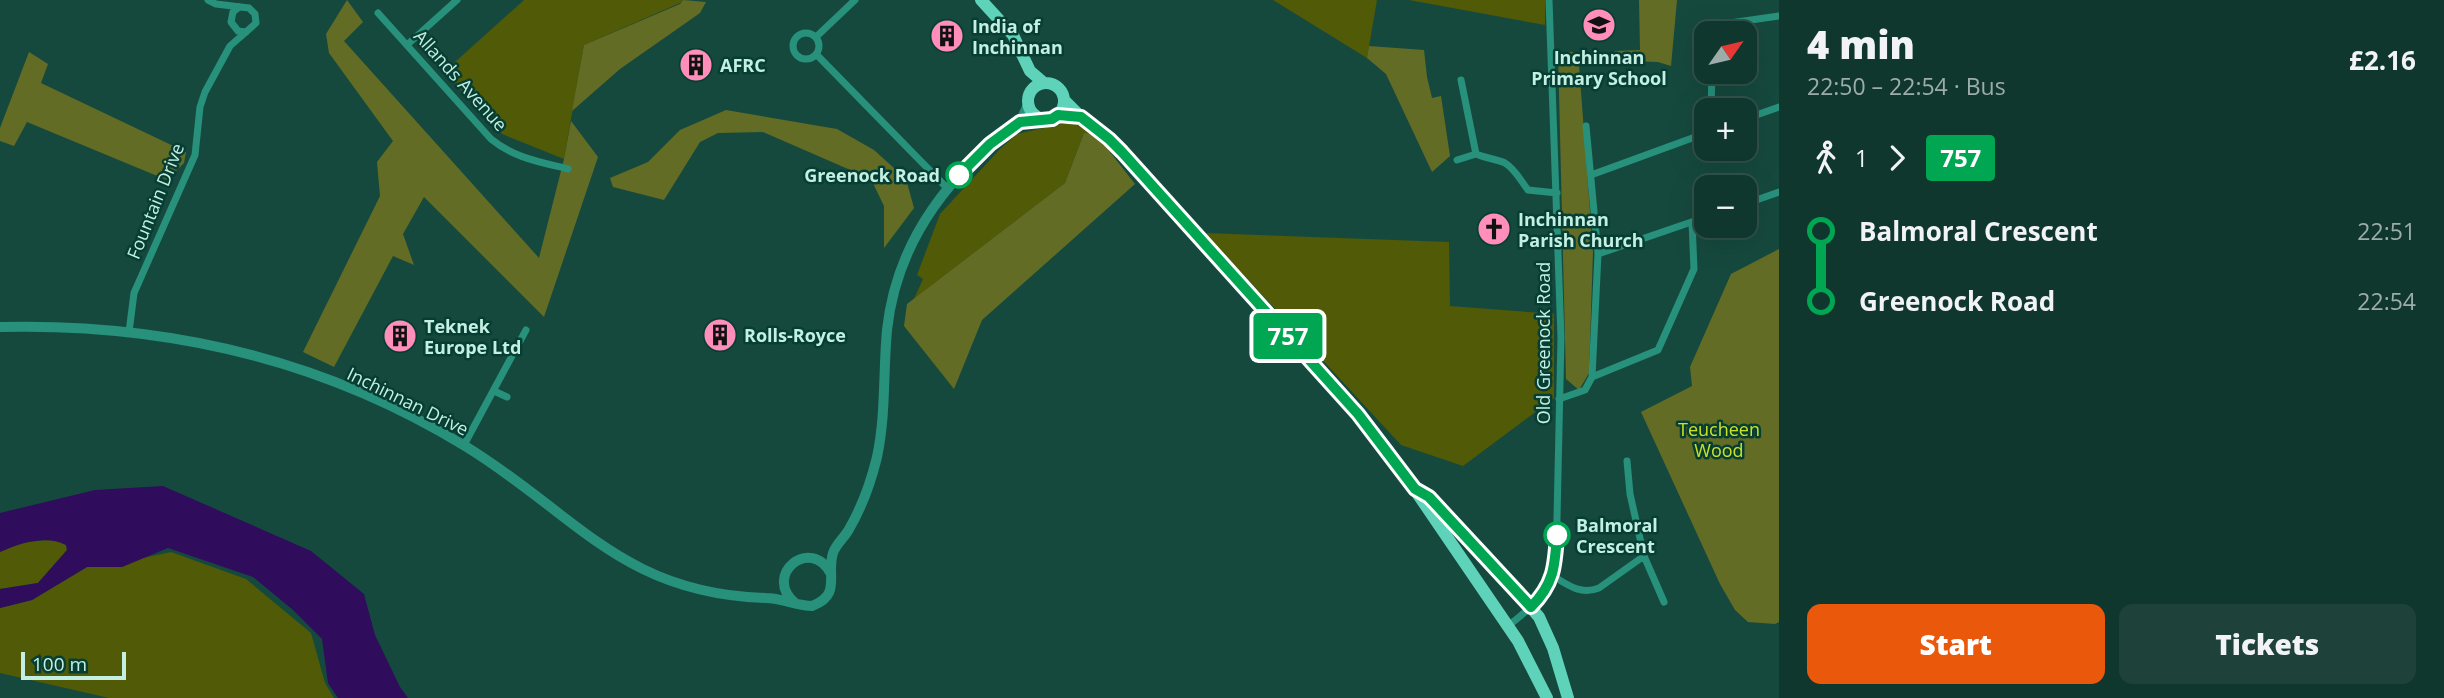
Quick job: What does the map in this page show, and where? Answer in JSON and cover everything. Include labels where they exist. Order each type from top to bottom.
[{"type":"main road","points":[[981,0],[1013,35],[1030,71],[1045,83],[1058,87],[1064,100],[1109,139],[1349,403],[1387,449],[1508,626],[1547,698]]},
{"type":"main road","points":[[1030,71],[1029,99],[1032,114],[1041,119],[1052,119],[1064,106],[1064,100]]},
{"type":"main road","points":[[1029,99],[1037,85],[1045,83]]},
{"type":"main road","points":[[1058,115],[1081,117]]},
{"type":"main road","points":[[1415,489],[1429,497],[1489,559],[1539,617],[1553,648],[1567,698]]},
{"type":"main road","points":[[1474,575],[1489,559]]},
{"type":"street","points":[[212,2],[238,31],[246,32],[254,27],[257,0]]},
{"type":"street","points":[[408,44],[457,0]]},
{"type":"street","points":[[816,37],[855,0]]},
{"type":"street","name":"Old Greenock Road","points":[[1508,626],[1543,595],[1553,576],[1557,535],[1561,338],[1549,0]]},
{"type":"street","points":[[212,2],[242,4],[255,14]]},
{"type":"street","points":[[231,23],[233,12],[242,4]]},
{"type":"street","name":"Allands Avenue","points":[[378,13],[491,139],[522,158],[568,169]]},
{"type":"street","points":[[1744,21],[1779,16]]},
{"type":"street","name":"Fountain Drive","points":[[230,46],[231,23]]},
{"type":"street","name":"Fountain Drive","points":[[129,332],[134,293],[195,155],[200,107],[205,92],[230,46],[246,32]]},
{"type":"street","points":[[800,33],[809,33],[816,37],[819,45],[816,54],[804,59],[797,55],[793,48],[794,39],[800,33]]},
{"type":"street","points":[[816,54],[947,188]]},
{"type":"street","points":[[1461,80],[1476,155]]},
{"type":"street","points":[[1020,122],[1029,99]]},
{"type":"street","points":[[1757,115],[1779,107]]},
{"type":"street","points":[[831,574],[835,547],[848,531],[877,459],[883,421],[887,330],[897,283],[915,237],[947,188],[990,144],[1020,122],[1041,119]]},
{"type":"street","points":[[1559,399],[1585,390],[1592,377],[1598,254],[1586,126]]},
{"type":"street","points":[[1591,175],[1694,137]]},
{"type":"street","points":[[1457,160],[1476,155],[1507,164],[1528,190],[1557,193]]},
{"type":"street","points":[[1757,200],[1779,192]]},
{"type":"street","points":[[1592,377],[1658,351],[1694,269],[1692,222],[1598,254]]},
{"type":"street","name":"Inchinnan Drive","points":[[0,327],[66,327],[190,340],[291,366],[370,396],[464,445],[587,537],[634,565],[666,580],[701,591],[796,603]]},
{"type":"street","points":[[464,445],[526,330]]},
{"type":"street","points":[[494,391],[507,397]]},
{"type":"street","points":[[1628,461],[1630,494],[1644,556],[1664,602]]},
{"type":"street","points":[[814,558],[828,567],[831,574],[833,582],[827,598],[812,606],[796,603],[785,591],[783,583],[786,570],[798,559],[814,558],[835,547]]},
{"type":"street","points":[[1553,576],[1573,589],[1591,591],[1644,556]]},
{"type":"street","points":[[767,598],[783,583]]},
{"type":"green space","points":[[347,0],[363,22],[344,41],[539,258],[571,121],[598,157],[544,317],[424,197],[403,234],[414,265],[393,256],[334,367],[303,352],[380,196],[377,162],[393,141],[329,53],[326,34]]},
{"type":"green space","points":[[524,0],[683,0],[584,45],[564,159],[502,134],[444,72]]},
{"type":"green space","points":[[683,0],[706,2],[700,13],[620,69],[572,111],[584,45],[680,4]]},
{"type":"green space","points":[[1273,0],[1377,0],[1367,58]]},
{"type":"green space","points":[[1409,0],[1545,0],[1545,25]]},
{"type":"green space","points":[[1639,0],[1677,0],[1671,66],[1658,62],[1628,61],[1614,51],[1640,50]]},
{"type":"green space","points":[[1369,46],[1424,50],[1432,98],[1441,96],[1450,156],[1432,172],[1386,74],[1367,58]]},
{"type":"green space","points":[[29,52],[48,64],[41,83],[186,152],[184,163],[167,180],[27,122],[14,146],[0,141],[0,128]]},
{"type":"green space","points":[[1558,52],[1578,52],[1593,251],[1589,373],[1579,390],[1566,379]]},
{"type":"green space","points":[[726,110],[837,129],[874,150],[906,179],[914,208],[884,248],[884,206],[871,179],[763,132],[718,133],[700,142],[664,200],[613,187],[610,178],[648,162],[680,130]]},
{"type":"green space","points":[[1066,123],[1079,123],[1096,134],[1084,133],[1065,183],[914,299],[923,279],[917,275],[940,214],[1017,134]]},
{"type":"green space","points":[[1084,133],[1096,134],[1135,184],[982,320],[954,389],[904,326],[907,304],[1065,183]]},
{"type":"green space","points":[[1205,233],[1449,242],[1450,306],[1554,314],[1554,398],[1463,466],[1401,445]]},
{"type":"green space","name":"Teucheen Wood","points":[[1779,249],[1779,622],[1775,624],[1748,622],[1735,610],[1720,584],[1641,412],[1692,386],[1690,367],[1731,274]]},
{"type":"green space","points":[[54,539],[66,545],[67,550],[38,583],[0,589],[0,552],[21,543]]},
{"type":"green space","points":[[171,552],[246,579],[311,633],[325,683],[334,698],[109,698],[0,673],[0,608],[32,600],[87,567],[122,567],[143,558]]},
{"type":"shaded area","points":[[163,486],[311,551],[364,594],[375,635],[408,698],[338,698],[328,683],[322,639],[293,610],[253,577],[168,548],[122,567],[87,567],[32,600],[0,608],[0,589],[38,583],[67,550],[66,545],[41,540],[0,552],[0,513],[95,490]]},
{"type":"bus line","name":"757","points":[[959,175],[990,144],[1020,122],[1048,120],[1058,115],[1081,117],[1122,152],[1358,414],[1415,489],[1429,497],[1531,607],[1543,595],[1553,576],[1557,535]]},
{"type":"place","name":"Inchinnan Primary School","points":[[1599,25]]},
{"type":"place","name":"India of Inchinnan","points":[[947,36]]},
{"type":"place","name":"AFRC","points":[[696,65]]},
{"type":"place","name":"Greenock Road","points":[[959,175]]},
{"type":"place","name":"Inchinnan Parish Church","points":[[1494,229]]},
{"type":"place","name":"Rolls-Royce","points":[[720,335]]},
{"type":"place","name":"Teknek Europe Ltd","points":[[400,336]]},
{"type":"place","name":"Balmoral Crescent","points":[[1557,535]]}]
